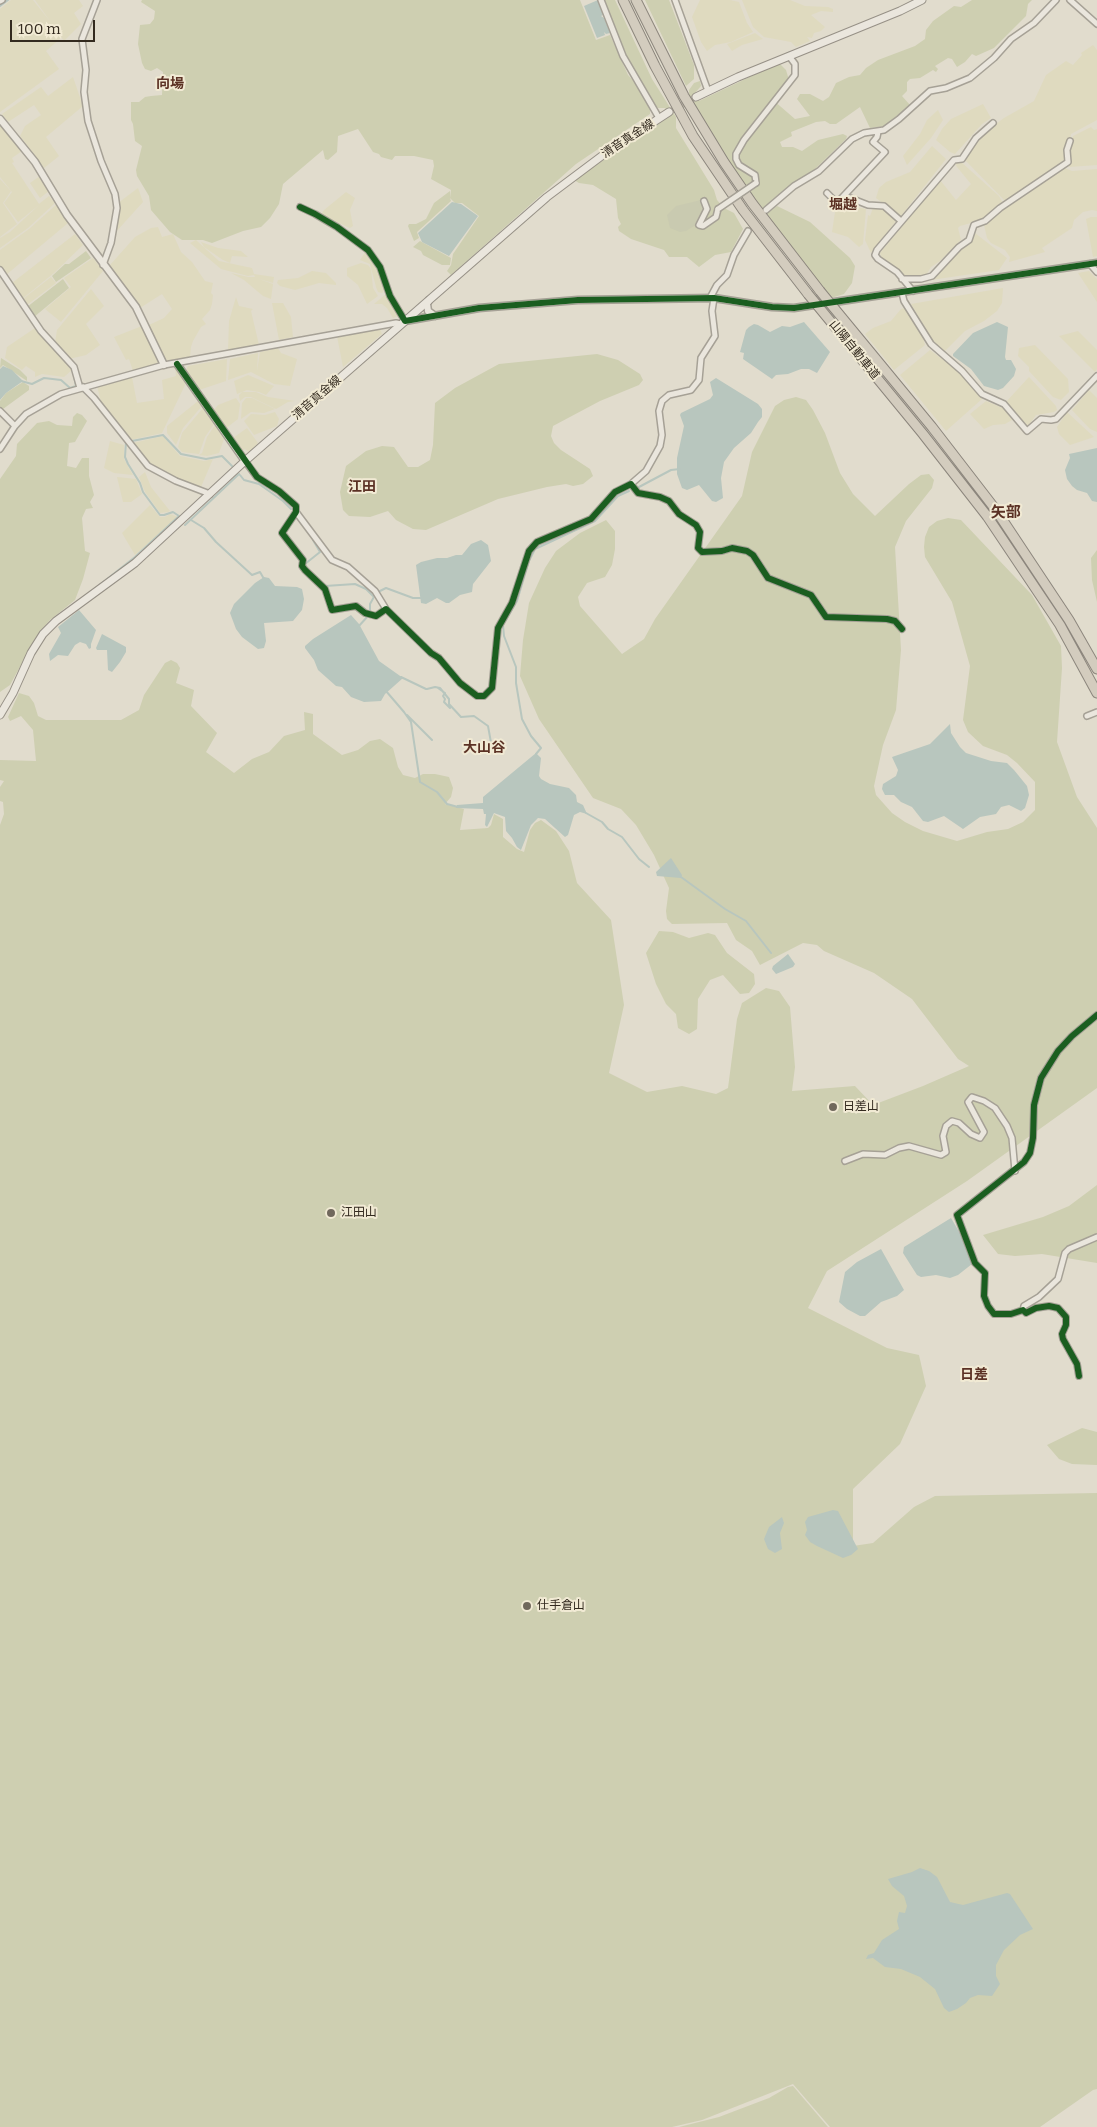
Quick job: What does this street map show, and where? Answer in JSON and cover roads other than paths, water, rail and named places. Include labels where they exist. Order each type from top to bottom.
[{"type":"highway","name":"山陽自動車道","points":[[623,0],[655,66],[693,136],[742,210],[987,516],[1060,625],[1097,693]]},
{"type":"highway","name":"山陽自動車道","points":[[636,0],[684,96],[724,162],[752,203],[820,291],[932,427],[996,510],[1060,605],[1097,669]]},
{"type":"main road","points":[[696,97],[922,0]]},
{"type":"main road","name":"清音真金線","points":[[0,715],[13,693],[31,653],[49,627],[135,563],[245,462],[546,197],[603,155],[669,112]]},
{"type":"street","points":[[97,0],[82,39],[86,70],[84,92],[88,121],[101,161],[115,194],[117,208],[111,244],[102,264]]},
{"type":"street","points":[[601,0],[623,56],[659,118]]},
{"type":"street","points":[[674,0],[708,91]]},
{"type":"street","points":[[766,210],[794,186],[819,171],[852,139],[864,133],[878,132],[899,119],[930,91],[955,85],[970,78],[994,58],[1012,39],[1034,23],[1056,0]]},
{"type":"street","points":[[1070,0],[1097,24]]},
{"type":"street","points":[[704,202],[707,209],[699,225],[703,226],[716,217],[718,209],[756,183],[755,175],[739,164],[736,160],[736,154],[744,140],[795,75],[795,64],[789,56]]},
{"type":"street","points":[[0,119],[42,172],[67,216],[136,307],[164,365]]},
{"type":"street","points":[[913,291],[876,255],[877,250],[954,160],[962,159],[976,138],[993,123]]},
{"type":"street","points":[[826,193],[837,202],[845,196],[885,152],[873,142],[878,132]]},
{"type":"street","points":[[902,279],[921,279],[932,276],[959,247],[969,240],[974,225],[985,221],[1000,208],[1068,162],[1067,150],[1070,141]]},
{"type":"street","points":[[845,196],[868,205],[884,206],[901,221]]},
{"type":"street","points":[[300,207],[337,227],[368,250],[380,268],[390,296],[403,322]]},
{"type":"street","points":[[296,512],[332,560],[348,567],[375,591],[386,609],[431,653],[439,658],[472,694],[484,696],[490,691],[493,681],[498,628],[512,603],[529,550],[538,542],[591,519],[615,492],[631,484],[646,471],[660,446],[662,435],[659,411],[662,401],[669,395],[691,390],[699,380],[701,358],[715,336],[712,298],[717,286],[727,275],[734,255],[748,231]]},
{"type":"street","points":[[0,449],[15,426],[26,414],[52,398],[81,388],[164,365],[479,308],[529,306],[578,300],[712,298],[783,309],[1094,264],[1097,272]]},
{"type":"street","points":[[0,270],[41,331],[74,367],[81,388],[94,398],[148,466],[176,481],[210,494]]},
{"type":"street","points":[[902,293],[904,301],[931,344],[962,370],[982,394],[1004,404],[1027,431],[1041,419],[1056,419],[1097,376]]},
{"type":"street","points":[[429,300],[427,304],[428,311],[435,316]]},
{"type":"street","points":[[177,364],[257,477],[279,491],[296,506],[296,512],[282,534],[303,560],[302,566],[305,570],[325,589],[332,610],[356,606],[366,613],[376,616],[386,609]]},
{"type":"street","points":[[0,411],[15,426]]},
{"type":"street","points":[[631,484],[638,493],[660,497],[669,502],[679,514],[696,525],[700,532],[698,548],[702,552],[722,551],[732,548],[747,551],[753,555],[768,578],[811,595],[826,617],[887,619],[895,621],[902,629]]},
{"type":"street","points":[[1087,716],[1097,712]]},
{"type":"street","points":[[1097,1015],[1072,1036],[1049,1063],[1036,1094],[1030,1154],[1015,1171],[957,1216],[975,1263],[985,1273],[984,1296],[994,1314],[1011,1314],[1023,1310],[1024,1306],[1039,1297],[1058,1279],[1065,1253],[1069,1249],[1097,1237]]},
{"type":"street","points":[[844,1161],[863,1154],[885,1155],[899,1148],[909,1146],[941,1155],[946,1152],[943,1136],[946,1126],[952,1121],[959,1123],[971,1134],[980,1138],[984,1132],[968,1102],[972,1097],[984,1101],[995,1108],[1008,1126],[1012,1138],[1015,1171]]},
{"type":"street","points":[[1023,1310],[1026,1313],[1036,1308],[1049,1306],[1058,1308],[1066,1317],[1066,1325],[1062,1334],[1063,1339],[1077,1364],[1080,1376]]},
{"type":"waterway","points":[[0,6],[8,0]]},
{"type":"waterway","points":[[73,371],[76,386]]},
{"type":"waterway","points":[[21,381],[32,384],[44,378],[61,380],[70,388],[76,386]]},
{"type":"waterway","points":[[84,392],[88,395]]},
{"type":"waterway","points":[[132,441],[163,435],[181,454],[206,459],[222,456],[232,466]]},
{"type":"waterway","points":[[97,587],[135,557],[179,516],[173,512],[160,515],[143,492],[125,457],[126,442]]},
{"type":"waterway","points":[[639,487],[671,470],[680,469]]},
{"type":"waterway","points":[[185,525],[239,474]]},
{"type":"waterway","points":[[240,475],[244,480],[259,484],[291,509]]},
{"type":"waterway","points":[[536,754],[541,748],[531,736],[522,719],[516,683],[516,667],[504,636],[503,625],[517,601],[529,561],[535,549],[595,521],[618,496],[629,491]]},
{"type":"waterway","points":[[191,520],[204,528],[216,542],[252,575],[260,572],[264,579]]},
{"type":"waterway","points":[[305,564],[320,552],[313,540]]},
{"type":"waterway","points":[[325,586],[355,584],[366,589],[373,596]]},
{"type":"waterway","points":[[380,591],[386,588],[413,598],[423,598]]},
{"type":"waterway","points":[[370,611],[370,604],[375,595]]},
{"type":"waterway","points":[[358,627],[368,616]]},
{"type":"waterway","points":[[401,677],[426,689]]},
{"type":"waterway","points":[[438,688],[445,693],[443,696],[444,702],[450,708]]},
{"type":"waterway","points":[[427,689],[440,688],[449,699],[449,704],[461,717],[474,716],[488,726],[492,748]]},
{"type":"waterway","points":[[386,691],[404,712]]},
{"type":"waterway","points":[[404,712],[411,722],[420,782],[437,792],[447,804],[458,807]]},
{"type":"waterway","points":[[407,715],[432,740]]},
{"type":"waterway","points":[[586,813],[622,837],[639,859],[649,867]]},
{"type":"waterway","points":[[681,877],[725,909],[746,921],[771,953]]},
{"type":"tunnel","points":[[669,112],[696,97]]},
{"type":"place","name":"日差山","points":[[833,1107]]},
{"type":"place","name":"江田山","points":[[331,1213]]},
{"type":"place","name":"仕手倉山","points":[[527,1606]]},
{"type":"district","name":"向場","points":[[170,84]]},
{"type":"district","name":"堀越","points":[[843,205]]},
{"type":"district","name":"江田","points":[[362,487]]},
{"type":"district","name":"矢部","points":[[1006,513]]},
{"type":"district","name":"大山谷","points":[[484,748]]},
{"type":"district","name":"日差","points":[[974,1375]]}]
